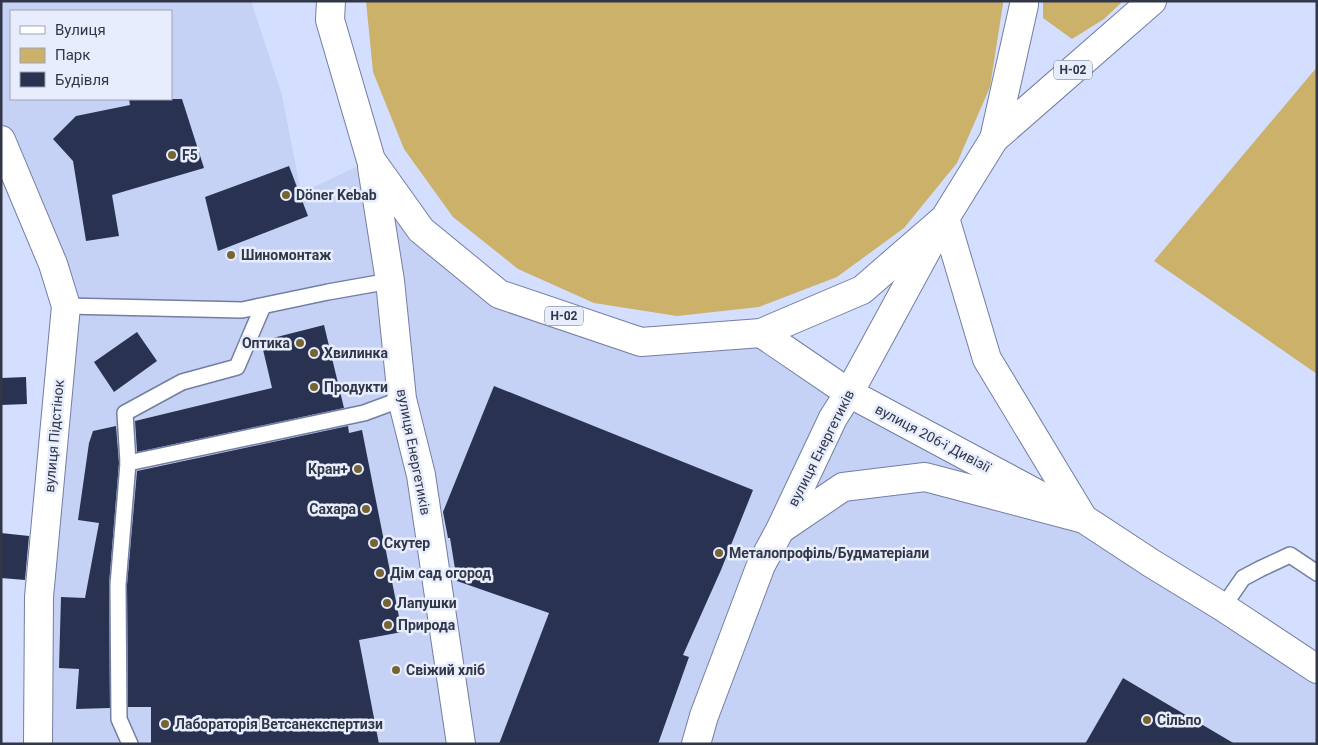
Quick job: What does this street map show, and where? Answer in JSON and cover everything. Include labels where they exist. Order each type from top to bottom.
[{"type":"main road","name":"Н-02","points":[[994,139],[1024,1]]},
{"type":"main road","name":"Н-02","points":[[327,8],[371,160],[421,230],[499,294],[641,342],[761,333],[862,290],[945,218],[994,139],[1152,1]]},
{"type":"main road","name":"вулиця Підстінок","points":[[1,140],[52,264],[66,306],[39,597],[38,744]]},
{"type":"main road","name":"вулиця Енергетиків","points":[[371,160],[390,281],[402,399],[421,475],[461,744]]},
{"type":"main road","name":"вулиця Енергетиків","points":[[696,744],[704,716],[761,565],[780,530],[833,418],[849,394],[945,218]]},
{"type":"main road","name":"вулиця 206-ї Дивізії","points":[[945,218],[987,359],[1084,520]]},
{"type":"main road","name":"вулиця 206-ї Дивізії","points":[[761,333],[849,394],[1084,520],[1223,607],[1317,669]]},
{"type":"main road","points":[[780,530],[843,488],[925,477],[1084,520]]},
{"type":"lane","points":[[66,306],[242,310],[390,281]]},
{"type":"lane","points":[[130,744],[118,720],[118,585],[128,463],[125,413],[182,382],[237,367],[263,306]]},
{"type":"lane","points":[[128,463],[364,413],[402,399]]},
{"type":"lane","points":[[1223,607],[1243,578],[1260,568],[1290,555],[1317,573]]},
{"type":"shaded area","points":[[1,1],[251,1],[282,95],[301,193],[371,160],[499,294],[641,342],[761,333],[1317,669],[1317,744],[38,744],[66,306],[1,119]]},
{"type":"green space","points":[[366,1],[1003,1],[1003,4],[990,87],[957,163],[904,228],[837,277],[759,307],[677,316],[594,303],[518,269],[453,217],[404,149],[373,72]]},
{"type":"green space","points":[[1043,1],[1123,1],[1104,19],[1072,39],[1043,18]]},
{"type":"green space","points":[[1317,67],[1317,374],[1154,261]]},
{"type":"building","points":[[182,99],[204,168],[112,195],[119,236],[86,241],[73,161],[53,139],[76,116],[130,105],[129,100]]},
{"type":"building","points":[[289,166],[308,216],[218,251],[205,197]]},
{"type":"building","points":[[324,325],[344,408],[137,452],[135,421],[272,388],[261,341]]},
{"type":"building","points":[[137,332],[157,361],[114,392],[94,362]]},
{"type":"building","points":[[26,377],[27,404],[1,405],[1,378]]},
{"type":"building","points":[[494,386],[753,490],[721,570],[683,655],[689,657],[658,744],[499,744],[549,613],[457,581],[450,538],[448,538],[443,512]]},
{"type":"building","points":[[116,426],[119,463],[109,585],[110,708],[76,709],[79,669],[59,668],[61,597],[85,598],[99,523],[78,520],[89,443],[93,431]]},
{"type":"building","points":[[348,426],[349,433],[362,430],[402,632],[359,640],[379,744],[151,744],[151,707],[128,707],[127,585],[137,471]]},
{"type":"building","points":[[1,533],[29,536],[25,580],[1,578]]},
{"type":"building","name":"Сільпо","points":[[1123,678],[1235,744],[1085,744]]},
{"type":"place","name":"F5","points":[[172,155]]},
{"type":"place","name":"Döner Kebab","points":[[286,195]]},
{"type":"place","name":"Шиномонтаж","points":[[231,255]]},
{"type":"place","name":"Оптика","points":[[300,343]]},
{"type":"place","name":"Хвилинка","points":[[314,353]]},
{"type":"place","name":"Продукти","points":[[314,387]]},
{"type":"place","name":"Кран+","points":[[358,469]]},
{"type":"place","name":"Сахара","points":[[366,509]]},
{"type":"place","name":"Скутер","points":[[374,543]]},
{"type":"place","name":"Металопрофіль/Будматеріали","points":[[719,553]]},
{"type":"place","name":"Дім сад огород","points":[[380,573]]},
{"type":"place","name":"Лапушки","points":[[387,603]]},
{"type":"place","name":"Природа","points":[[388,625]]},
{"type":"place","name":"Свіжий хліб","points":[[396,670]]},
{"type":"place","name":"Сільпо","points":[[1147,720]]},
{"type":"place","name":"Лабораторія Ветсанекспертизи","points":[[165,724]]}]
